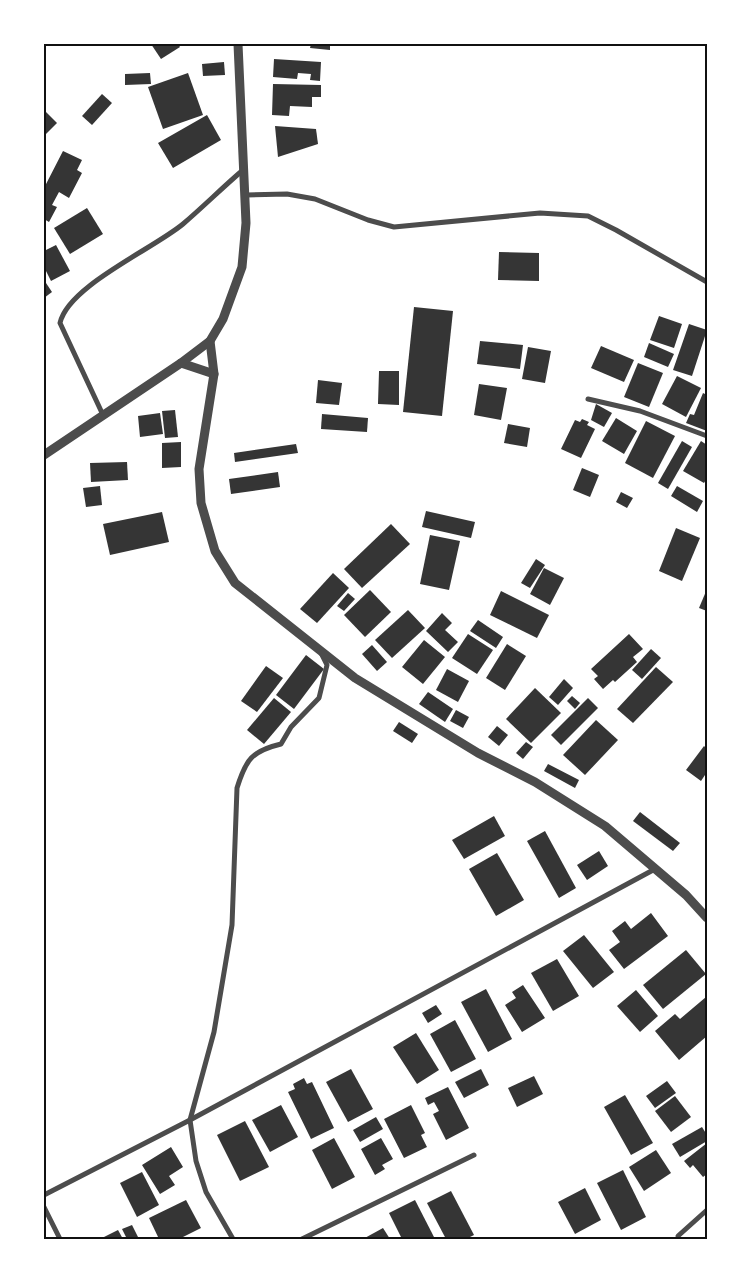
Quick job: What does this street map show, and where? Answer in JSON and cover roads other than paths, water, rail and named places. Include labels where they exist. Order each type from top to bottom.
[{"type":"street","points":[[44,455],[181,363],[210,341],[223,320],[242,267],[246,224],[238,44]]},
{"type":"street","points":[[104,415],[60,323],[62,314],[69,304],[89,286],[183,224],[245,168]]},
{"type":"street","points":[[246,195],[287,194],[315,199],[368,220],[394,227],[504,215],[563,213],[588,216],[707,282]]},
{"type":"street","points":[[210,341],[214,374],[199,468],[201,503],[215,551],[235,583],[354,678],[478,753],[535,782],[605,826],[686,895],[707,918]]},
{"type":"street","points":[[181,363],[214,374]]},
{"type":"street","points":[[588,399],[640,411],[707,436]]},
{"type":"street","points":[[233,1239],[206,1192],[196,1161],[190,1120],[214,1032],[232,925],[237,788],[244,768],[260,749],[282,744],[291,727],[319,698],[327,665],[320,650]]},
{"type":"street","points":[[44,1195],[190,1120],[655,869]]},
{"type":"street","points":[[302,1239],[474,1155]]},
{"type":"street","points":[[44,1207],[60,1239]]},
{"type":"street","points":[[678,1236],[707,1210]]}]
